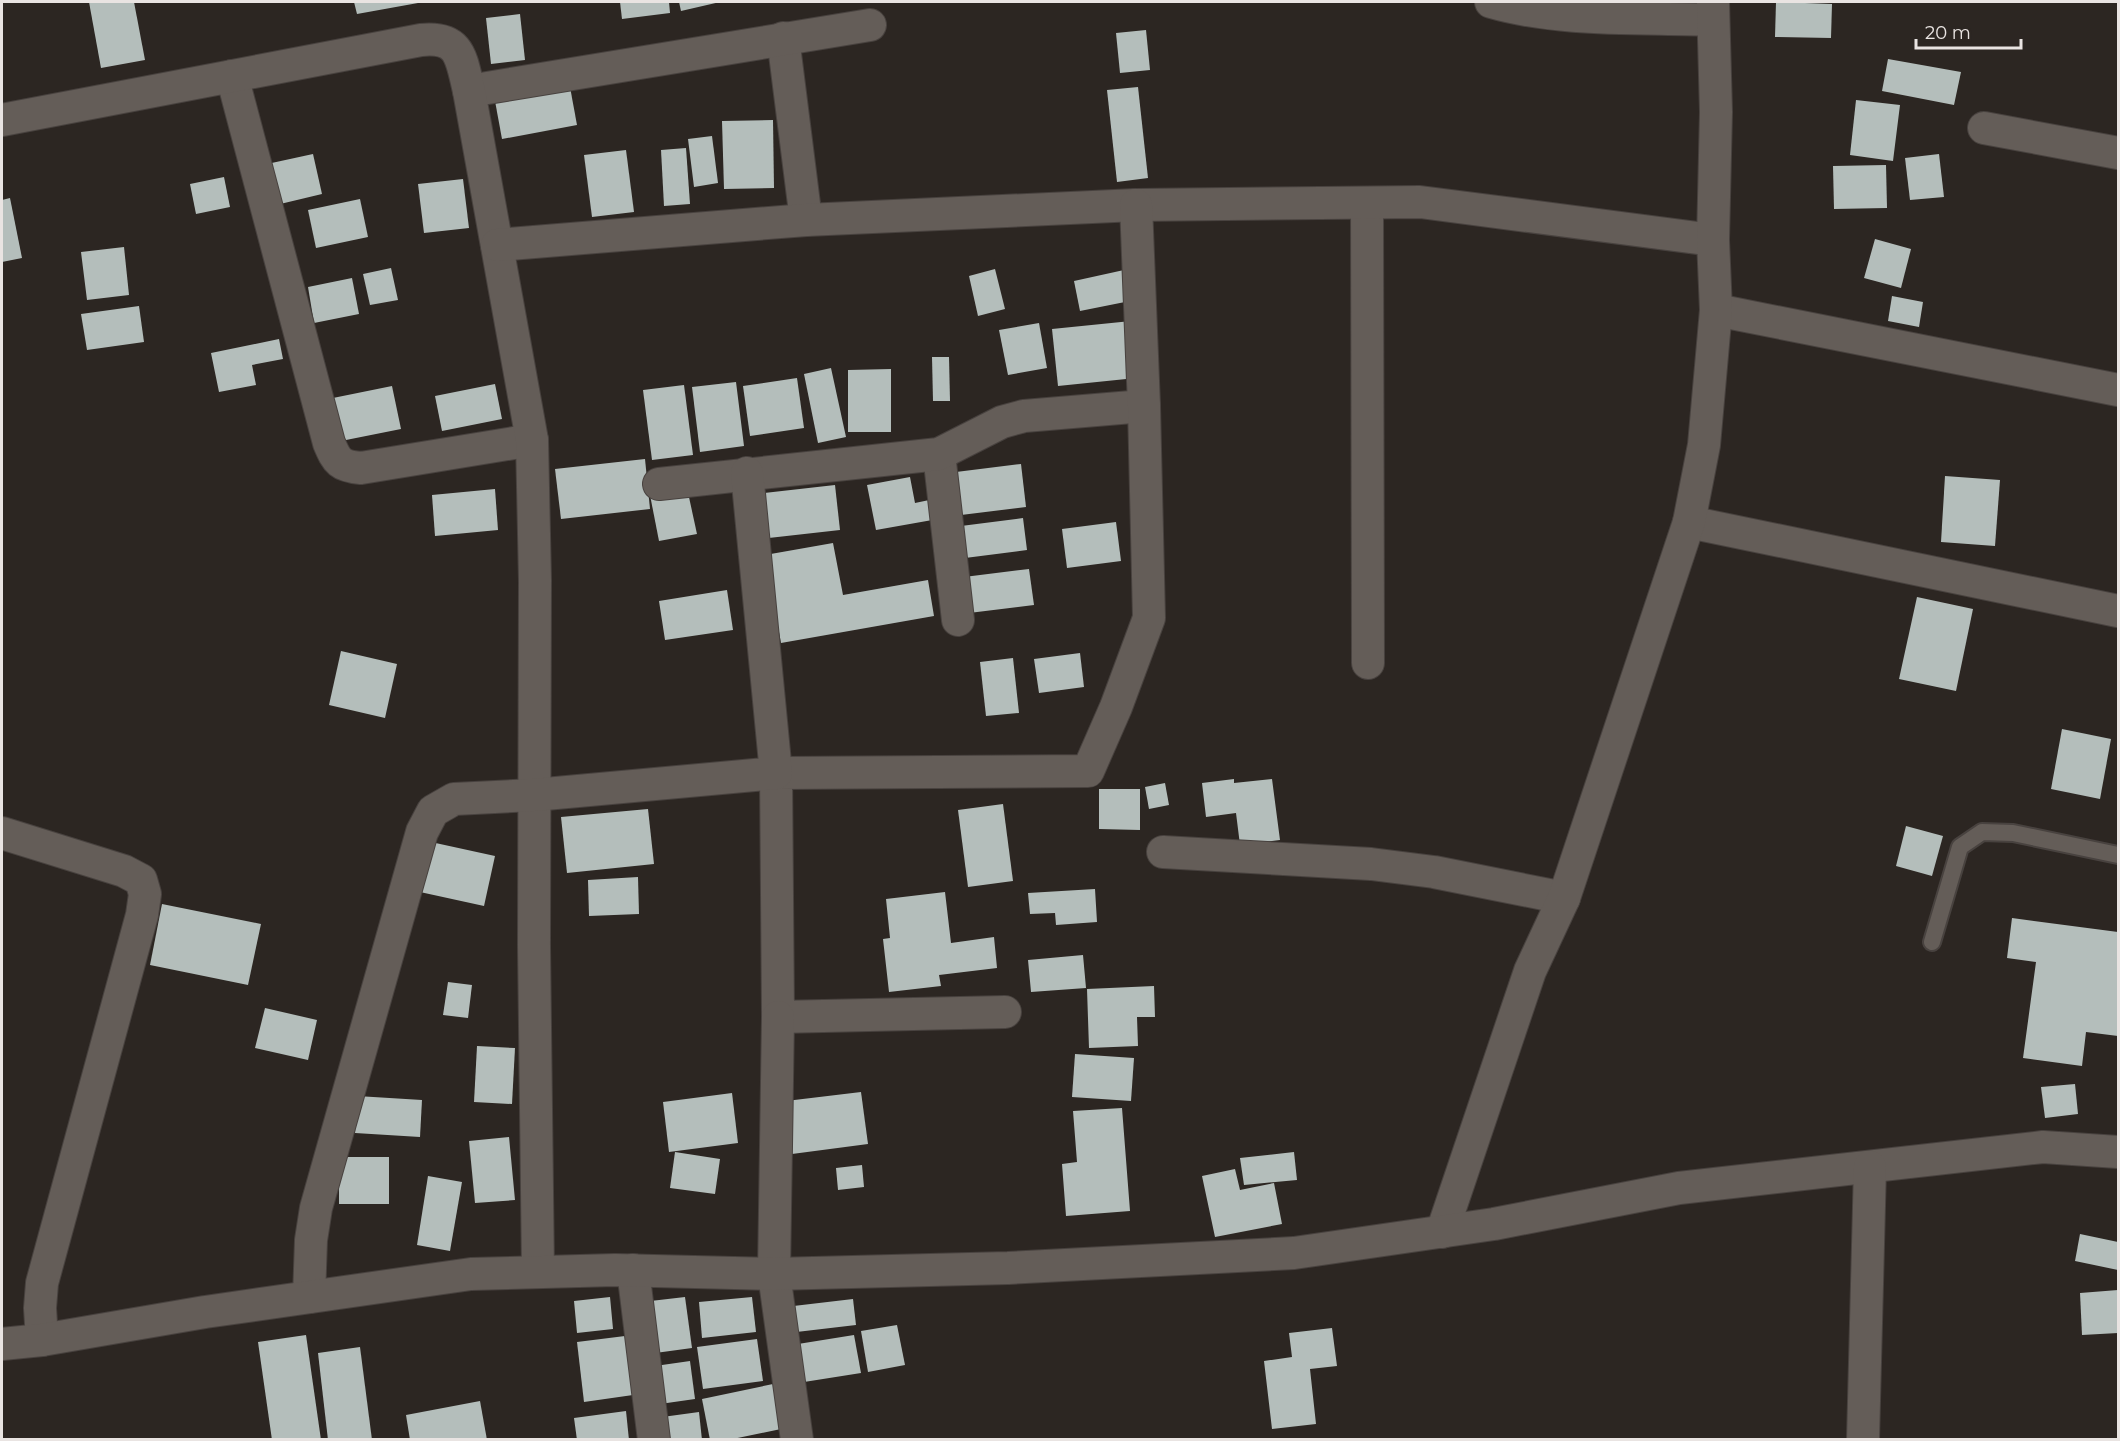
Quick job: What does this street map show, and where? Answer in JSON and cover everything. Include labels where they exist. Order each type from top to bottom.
[{"type":"street","points":[[1442,1232],[1530,971],[1564,898],[1689,522],[1704,445],[1716,310],[1713,240],[1716,112],[1713,11],[1566,15],[1520,10],[1491,2]]},
{"type":"street","points":[[469,91],[870,25]]},
{"type":"street","points":[[2,120],[437,38],[452,44],[461,57],[532,440],[535,581],[534,795],[538,1272]]},
{"type":"street","points":[[783,38],[806,220]]},
{"type":"street","points":[[232,76],[335,459],[346,466],[361,468],[532,440]]},
{"type":"street","points":[[1984,128],[2118,153]]},
{"type":"street","points":[[497,245],[806,220],[1136,205],[1420,202],[1713,240]]},
{"type":"street","points":[[1368,203],[1368,663]]},
{"type":"street","points":[[309,1297],[311,1240],[316,1208],[422,832],[433,811],[454,799],[534,795],[776,773],[1088,771],[1116,707],[1149,618],[1136,205]]},
{"type":"street","points":[[1716,310],[2118,390]]},
{"type":"street","points":[[658,484],[939,454],[1002,422],[1024,416],[1144,406]]},
{"type":"street","points":[[939,454],[958,620]]},
{"type":"street","points":[[747,473],[776,773],[778,1017],[774,1274],[797,1440]]},
{"type":"street","points":[[1689,522],[2118,610]]},
{"type":"street","points":[[2,833],[124,871],[141,880],[145,894],[142,915],[42,1283],[40,1308],[42,1340]]},
{"type":"street","points":[[1163,852],[1371,864],[1434,872],[1564,898]]},
{"type":"street","points":[[778,1017],[1005,1012]]},
{"type":"street","points":[[2,1344],[42,1340],[205,1312],[471,1274],[633,1270],[774,1274],[1008,1268],[1294,1253],[1494,1224],[1679,1188],[2043,1147],[2118,1152]]},
{"type":"street","points":[[1863,1440],[1870,1167]]},
{"type":"street","points":[[633,1270],[654,1440]]},
{"type":"lane","points":[[1932,942],[1960,847],[1982,832],[2013,833],[2118,855]]},
{"type":"building","points":[[89,2],[134,2],[145,60],[101,68]]},
{"type":"building","points":[[354,2],[418,2],[418,3],[357,14]]},
{"type":"building","points":[[620,2],[669,2],[670,13],[622,19]]},
{"type":"building","points":[[679,2],[720,2],[681,11]]},
{"type":"building","points":[[1776,2],[1832,4],[1831,38],[1775,37]]},
{"type":"building","points":[[520,14],[525,60],[491,64],[486,18]]},
{"type":"building","points":[[1146,30],[1150,70],[1120,73],[1116,33]]},
{"type":"building","points":[[1888,59],[1961,72],[1954,105],[1882,91]]},
{"type":"building","points":[[570,87],[577,125],[502,139],[495,101]]},
{"type":"building","points":[[1138,87],[1148,178],[1117,182],[1107,90]]},
{"type":"building","points":[[1856,100],[1900,105],[1893,161],[1850,155]]},
{"type":"building","points":[[773,120],[774,188],[724,189],[722,121]]},
{"type":"building","points":[[712,136],[718,183],[694,187],[688,139]]},
{"type":"building","points":[[686,148],[690,204],[664,206],[661,150]]},
{"type":"building","points":[[626,150],[634,212],[592,217],[584,155]]},
{"type":"building","points":[[313,154],[322,194],[276,205],[267,164]]},
{"type":"building","points":[[1939,154],[1944,197],[1910,200],[1905,158]]},
{"type":"building","points":[[1886,165],[1887,208],[1834,209],[1833,166]]},
{"type":"building","points":[[224,177],[230,207],[196,214],[190,184]]},
{"type":"building","points":[[463,179],[469,228],[424,233],[418,184]]},
{"type":"building","points":[[10,198],[22,258],[2,262],[2,200]]},
{"type":"building","points":[[360,199],[368,237],[316,248],[308,210]]},
{"type":"building","points":[[1875,239],[1911,249],[1901,288],[1864,278]]},
{"type":"building","points":[[124,247],[129,295],[87,300],[81,252]]},
{"type":"building","points":[[391,268],[398,300],[370,305],[363,274]]},
{"type":"building","points":[[995,269],[1005,309],[978,316],[969,276]]},
{"type":"building","points":[[1124,270],[1130,301],[1080,311],[1074,281]]},
{"type":"building","points":[[352,278],[359,314],[314,323],[308,287]]},
{"type":"building","points":[[1892,296],[1923,302],[1919,327],[1888,321]]},
{"type":"building","points":[[139,306],[144,342],[87,350],[81,314]]},
{"type":"building","points":[[1131,321],[1136,378],[1058,386],[1052,329]]},
{"type":"building","points":[[1039,323],[1047,368],[1008,375],[999,330]]},
{"type":"building","points":[[279,339],[283,359],[252,365],[256,385],[219,392],[211,353]]},
{"type":"building","points":[[932,357],[949,357],[950,401],[933,401]]},
{"type":"building","points":[[831,368],[846,437],[818,443],[804,374]]},
{"type":"building","points":[[891,369],[891,432],[848,432],[848,370]]},
{"type":"building","points":[[797,378],[804,428],[750,436],[743,386]]},
{"type":"building","points":[[736,382],[744,446],[700,452],[692,387]]},
{"type":"building","points":[[495,384],[502,419],[442,431],[435,396]]},
{"type":"building","points":[[684,385],[693,455],[652,460],[643,390]]},
{"type":"building","points":[[392,386],[401,429],[336,442],[328,399]]},
{"type":"building","points":[[645,459],[650,509],[561,519],[555,469]]},
{"type":"building","points":[[1021,464],[1026,507],[961,515],[956,472]]},
{"type":"building","points":[[1945,476],[2000,480],[1995,546],[1941,542]]},
{"type":"building","points":[[910,477],[915,503],[934,499],[938,519],[876,530],[867,485]]},
{"type":"building","points":[[835,485],[840,530],[760,539],[755,494]]},
{"type":"building","points":[[687,488],[697,534],[659,541],[650,495]]},
{"type":"building","points":[[495,489],[498,530],[435,536],[432,495]]},
{"type":"building","points":[[1023,518],[1027,550],[965,558],[961,526]]},
{"type":"building","points":[[1116,522],[1121,561],[1067,568],[1062,529]]},
{"type":"building","points":[[833,543],[843,595],[928,580],[934,616],[781,643],[765,555]]},
{"type":"building","points":[[1029,569],[1034,605],[969,613],[964,577]]},
{"type":"building","points":[[727,590],[733,630],[665,640],[659,601]]},
{"type":"building","points":[[1917,597],[1973,609],[1956,691],[1899,679]]},
{"type":"building","points":[[341,651],[397,664],[385,718],[329,705]]},
{"type":"building","points":[[1080,653],[1084,687],[1039,693],[1034,659]]},
{"type":"building","points":[[1013,658],[1019,713],[986,716],[980,662]]},
{"type":"building","points":[[2062,729],[2111,739],[2100,799],[2051,789]]},
{"type":"building","points":[[1234,779],[1234,783],[1272,779],[1280,840],[1240,845],[1236,813],[1206,817],[1202,783]]},
{"type":"building","points":[[1165,783],[1169,805],[1149,809],[1145,787]]},
{"type":"building","points":[[1099,789],[1140,789],[1140,830],[1099,829]]},
{"type":"building","points":[[1003,804],[1013,881],[968,887],[958,810]]},
{"type":"building","points":[[648,809],[654,864],[567,873],[561,817]]},
{"type":"building","points":[[1906,826],[1943,836],[1932,876],[1896,866]]},
{"type":"building","points":[[431,842],[495,856],[484,906],[420,892]]},
{"type":"building","points":[[638,877],[639,914],[589,916],[588,880]]},
{"type":"building","points":[[1095,889],[1097,922],[1056,925],[1055,913],[1030,914],[1028,893]]},
{"type":"building","points":[[945,892],[951,943],[994,937],[997,968],[939,975],[941,986],[889,992],[883,939],[890,938],[886,899]]},
{"type":"building","points":[[162,904],[261,924],[248,985],[150,965]]},
{"type":"building","points":[[2012,918],[2118,932],[2118,1036],[2086,1032],[2082,1066],[2023,1058],[2036,962],[2007,958]]},
{"type":"building","points":[[1083,955],[1086,988],[1031,992],[1028,960]]},
{"type":"building","points":[[448,982],[472,985],[468,1018],[443,1015]]},
{"type":"building","points":[[1154,986],[1155,1017],[1137,1017],[1138,1046],[1089,1048],[1087,989]]},
{"type":"building","points":[[265,1008],[317,1020],[308,1060],[255,1048]]},
{"type":"building","points":[[477,1046],[515,1048],[512,1104],[474,1102]]},
{"type":"building","points":[[1075,1054],[1134,1058],[1131,1101],[1072,1097]]},
{"type":"building","points":[[2075,1084],[2078,1114],[2045,1118],[2041,1087]]},
{"type":"building","points":[[861,1092],[868,1144],[792,1154],[786,1101]]},
{"type":"building","points":[[732,1093],[738,1143],[669,1152],[663,1102]]},
{"type":"building","points":[[357,1096],[422,1100],[420,1137],[355,1133]]},
{"type":"building","points":[[1122,1108],[1130,1211],[1066,1216],[1062,1164],[1077,1162],[1073,1111]]},
{"type":"building","points":[[509,1137],[515,1200],[475,1203],[469,1141]]},
{"type":"building","points":[[675,1152],[720,1159],[715,1194],[670,1188]]},
{"type":"building","points":[[1294,1152],[1297,1180],[1244,1185],[1240,1158]]},
{"type":"building","points":[[339,1157],[389,1157],[389,1204],[339,1204]]},
{"type":"building","points":[[862,1165],[864,1187],[838,1190],[836,1168]]},
{"type":"building","points":[[1235,1169],[1240,1190],[1274,1183],[1282,1224],[1215,1237],[1202,1176]]},
{"type":"building","points":[[428,1176],[462,1182],[450,1251],[417,1245]]},
{"type":"building","points":[[2080,1234],[2118,1242],[2118,1270],[2075,1261]]},
{"type":"building","points":[[2118,1290],[2118,1333],[2082,1335],[2080,1293]]},
{"type":"building","points":[[610,1297],[613,1329],[577,1333],[574,1301]]},
{"type":"building","points":[[685,1297],[692,1348],[648,1354],[642,1302]]},
{"type":"building","points":[[752,1297],[756,1332],[702,1338],[699,1302]]},
{"type":"building","points":[[853,1299],[856,1325],[788,1333],[785,1307]]},
{"type":"building","points":[[897,1325],[905,1365],[868,1372],[861,1331]]},
{"type":"building","points":[[1332,1328],[1337,1366],[1310,1369],[1316,1424],[1272,1429],[1264,1361],[1292,1357],[1289,1333]]},
{"type":"building","points":[[306,1335],[321,1440],[272,1440],[258,1342]]},
{"type":"building","points":[[854,1335],[861,1373],[804,1382],[798,1344]]},
{"type":"building","points":[[625,1336],[633,1395],[584,1402],[577,1342]]},
{"type":"building","points":[[757,1339],[763,1381],[703,1389],[697,1347]]},
{"type":"building","points":[[360,1347],[372,1440],[328,1440],[318,1353]]},
{"type":"building","points":[[690,1361],[695,1399],[653,1405],[648,1367]]},
{"type":"building","points":[[773,1384],[781,1429],[728,1440],[710,1440],[702,1399]]},
{"type":"building","points":[[480,1401],[487,1440],[410,1440],[406,1415]]},
{"type":"building","points":[[626,1411],[629,1440],[577,1440],[574,1418]]},
{"type":"building","points":[[699,1412],[702,1440],[658,1440],[655,1418]]}]
